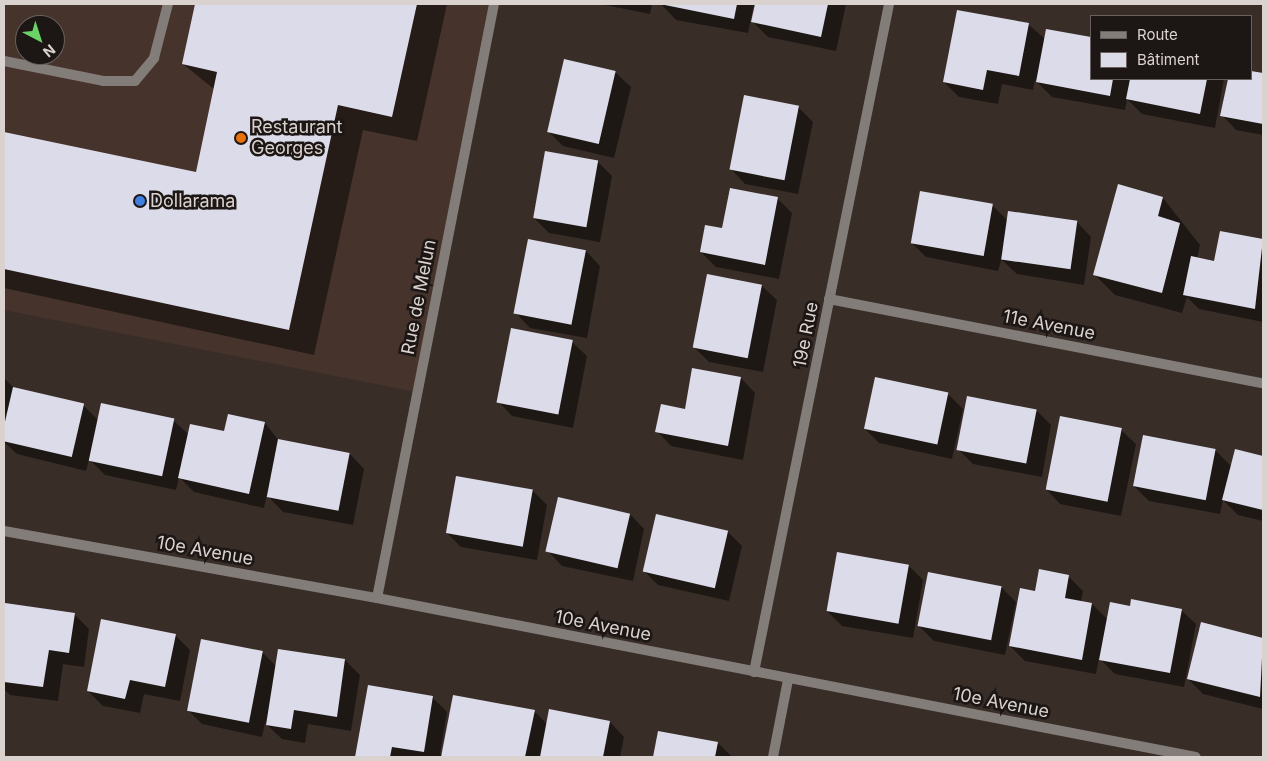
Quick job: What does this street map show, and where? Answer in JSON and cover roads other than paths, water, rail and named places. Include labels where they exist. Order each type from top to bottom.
[{"type":"street","points":[[4,61],[103,81],[135,81],[154,58],[168,4]]},
{"type":"street","name":"Rue de Melun","points":[[377,598],[494,4]]},
{"type":"street","name":"19e Rue","points":[[754,672],[889,4]]},
{"type":"street","name":"11e Avenue","points":[[829,299],[1263,383]]},
{"type":"street","name":"10e Avenue","points":[[4,531],[377,598],[788,680],[1196,757]]},
{"type":"street","points":[[773,757],[788,680]]},
{"type":"place","name":"Restaurant Georges","points":[[241,138]]},
{"type":"place","name":"Dollarama","points":[[140,201]]}]
